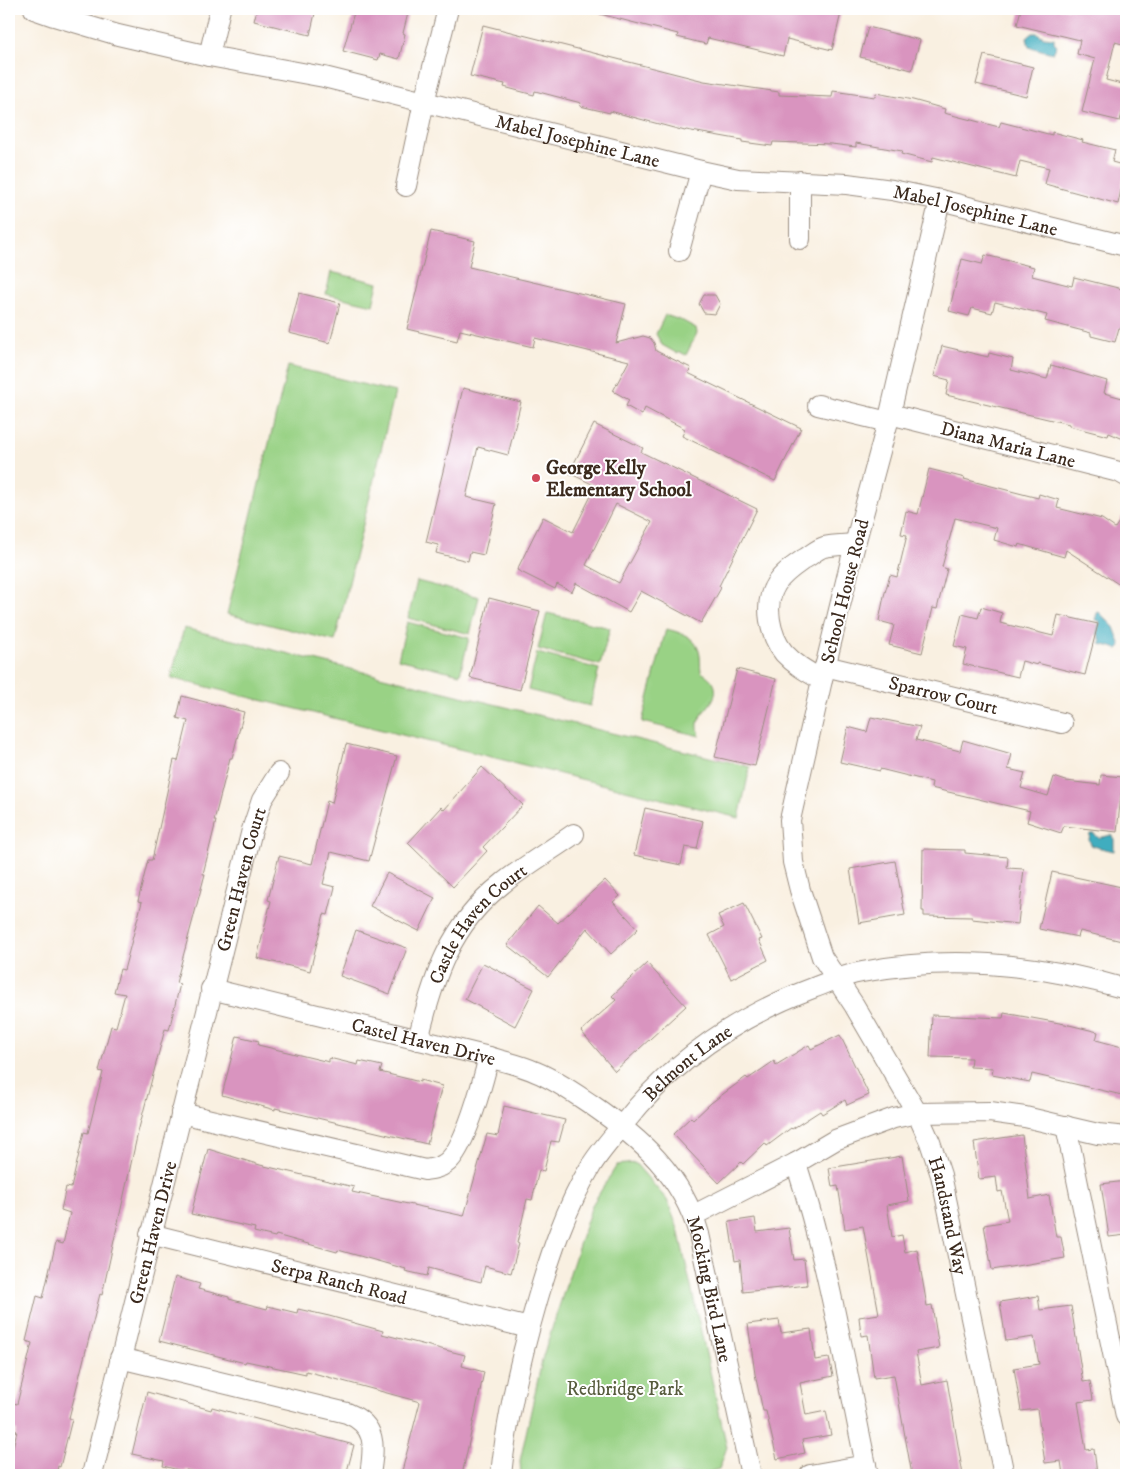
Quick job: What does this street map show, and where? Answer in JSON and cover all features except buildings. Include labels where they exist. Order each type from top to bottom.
[{"type":"street","name":"Mabel Josephine Lane","points":[[34,9],[118,35],[209,56],[324,77],[701,171],[738,179],[848,184],[892,190],[1126,246]]},
{"type":"street","points":[[209,56],[220,9]]},
{"type":"street","points":[[406,186],[424,102],[448,9]]},
{"type":"street","points":[[679,251],[701,171]]},
{"type":"street","points":[[800,181],[800,239]]},
{"type":"street","name":"School House Road","points":[[835,979],[822,957],[808,918],[792,862],[790,820],[793,800],[855,544],[889,418],[940,200]]},
{"type":"street","name":"Diana Maria Lane","points":[[818,405],[889,418],[1119,472],[1126,476]]},
{"type":"street","name":"Sparrow Court","points":[[855,544],[823,548],[789,569],[775,585],[770,598],[769,610],[775,638],[783,652],[795,663],[824,673],[1062,723]]},
{"type":"street","name":"Green Haven Court","points":[[212,989],[252,830],[262,800],[278,773]]},
{"type":"street","name":"Castle Haven Court","points":[[418,1040],[428,997],[438,969],[452,940],[471,914],[501,885],[574,834]]},
{"type":"street","name":"Belmont Lane","points":[[501,1475],[512,1395],[546,1271],[565,1219],[591,1166],[638,1106],[670,1072],[705,1044],[742,1020],[772,1004],[835,979],[861,972],[904,966],[975,962],[1038,969],[1126,989]]},
{"type":"street","name":"Handstand Way","points":[[835,979],[854,1005],[917,1113],[930,1142],[941,1175],[1004,1475]]},
{"type":"street","name":"Castel Haven Drive","points":[[212,989],[489,1057],[534,1070],[552,1078],[622,1126]]},
{"type":"street","name":"Green Haven Drive","points":[[92,1475],[212,989]]},
{"type":"street","points":[[181,1113],[425,1170],[445,1164],[457,1151],[480,1094],[489,1057]]},
{"type":"street","points":[[694,1215],[844,1137],[894,1118],[917,1113],[990,1112],[1025,1116],[1098,1134],[1126,1137]]},
{"type":"street","name":"Mocking Bird Lane","points":[[622,1126],[642,1142],[661,1163],[675,1182],[694,1215],[751,1475]]},
{"type":"street","points":[[1066,1126],[1126,1416]]},
{"type":"street","points":[[796,1163],[809,1202],[820,1245],[867,1470],[810,1475]]},
{"type":"street","name":"Serpa Ranch Road","points":[[150,1234],[529,1328]]},
{"type":"street","points":[[120,1358],[357,1417],[364,1424],[373,1441],[374,1451],[370,1475]]},
{"type":"green space","points":[[331,272],[378,283],[373,305],[326,294]]},
{"type":"green space","points":[[665,315],[696,328],[697,333],[686,355],[680,352],[678,354],[662,345],[656,334]]},
{"type":"green space","points":[[288,366],[395,392],[335,641],[227,614]]},
{"type":"green space","points":[[417,581],[479,597],[470,634],[408,618]]},
{"type":"green space","points":[[547,613],[610,628],[600,665],[538,649]]},
{"type":"green space","points":[[407,622],[469,638],[460,674],[398,659]]},
{"type":"green space","points":[[184,628],[750,767],[739,818],[171,678]]},
{"type":"green space","points":[[666,629],[681,633],[694,642],[700,653],[701,672],[714,685],[715,694],[713,699],[698,722],[700,736],[642,722]]},
{"type":"green space","points":[[537,653],[599,669],[590,706],[528,690]]},
{"type":"green space","name":"Redbridge Park","points":[[635,1163],[667,1200],[678,1229],[727,1447],[719,1469],[699,1475],[521,1475],[520,1461],[543,1356],[592,1205],[617,1165]]},
{"type":"water","points":[[1032,33],[1054,38],[1054,42],[1057,45],[1053,53],[1029,47],[1027,37]]},
{"type":"water","points":[[1099,612],[1114,627],[1121,646],[1118,649],[1100,644],[1101,641],[1097,632],[1100,621],[1095,620]]},
{"type":"water","points":[[1090,834],[1094,834],[1099,838],[1111,835],[1114,839],[1114,851],[1092,846],[1089,840]]},
{"type":"place","name":"George Kelly Elementary School","points":[[536,478]]}]
